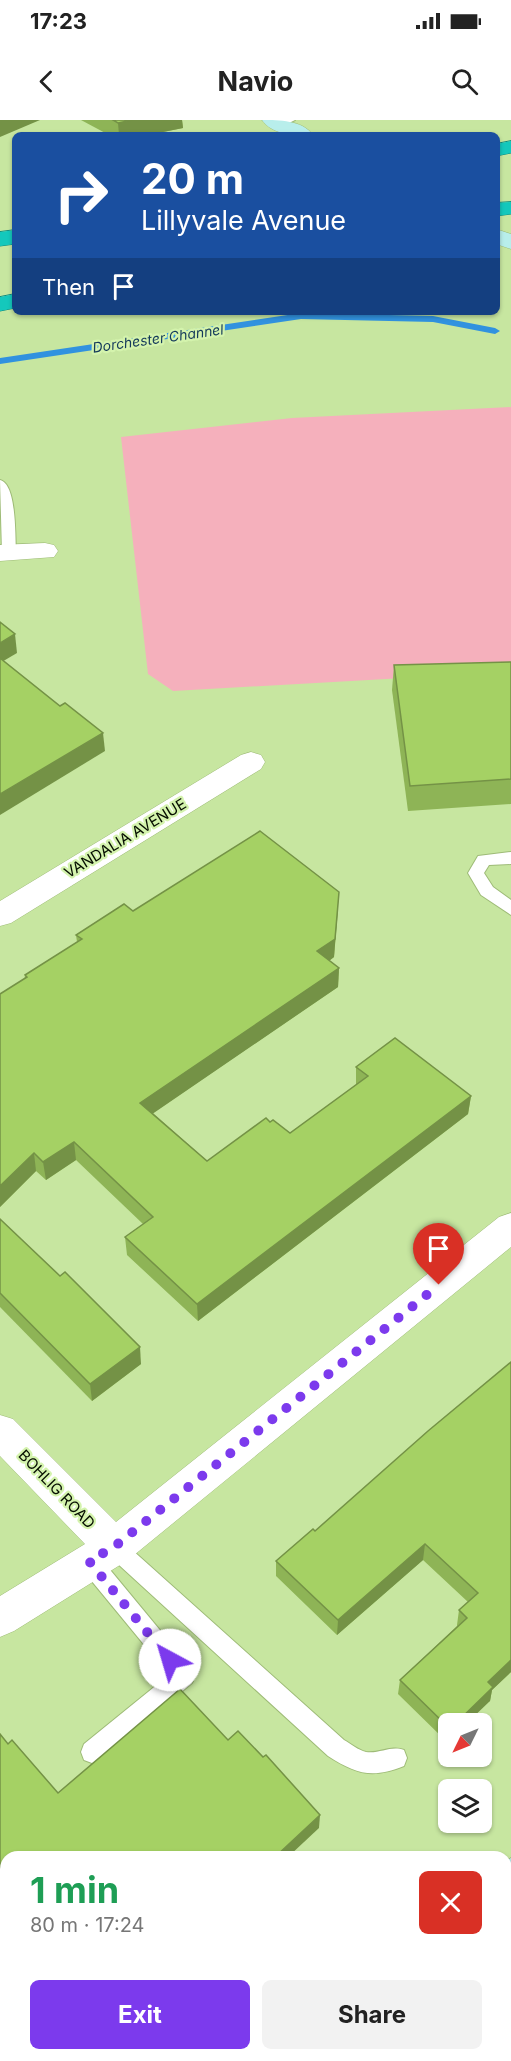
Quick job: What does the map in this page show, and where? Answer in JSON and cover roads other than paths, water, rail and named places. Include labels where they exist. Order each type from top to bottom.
[{"type":"street","points":[[5,553],[45,551]]},
{"type":"street","name":"VANDALIA AVENUE","points":[[0,915],[251,762]]},
{"type":"street","points":[[0,1618],[101,1554],[511,1227]]},
{"type":"street","name":"BOHLIG ROAD","points":[[0,1431],[101,1554]]},
{"type":"lane","points":[[0,484],[6,500],[5,553]]},
{"type":"lane","points":[[511,858],[484,860],[476,873],[487,891],[511,909]]},
{"type":"lane","points":[[92,1752],[184,1676],[101,1554]]},
{"type":"lane","points":[[101,1554],[336,1748],[356,1761],[373,1765],[396,1758]]},
{"type":"waterway","name":"Dorchester Channel","points":[[0,361],[301,316],[433,319],[495,331]]}]
